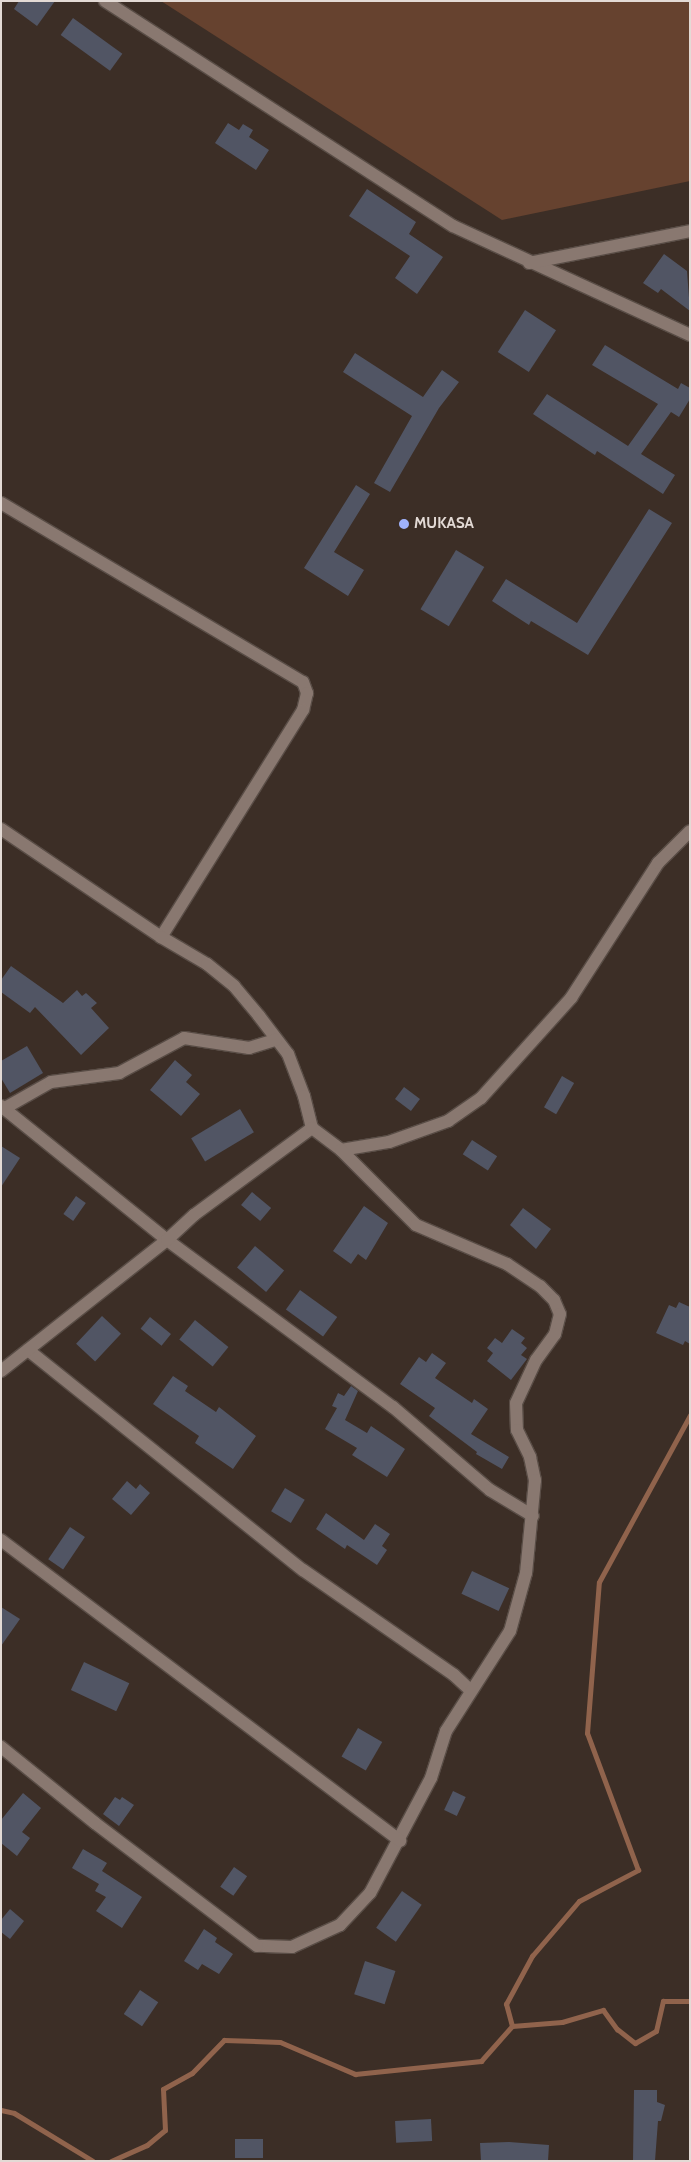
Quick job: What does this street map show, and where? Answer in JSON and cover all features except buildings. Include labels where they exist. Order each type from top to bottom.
[{"type":"street","points":[[105,1],[454,226],[529,263],[690,335]]},
{"type":"street","points":[[529,263],[690,231]]},
{"type":"street","points":[[1,503],[303,682],[307,694],[302,710],[161,937]]},
{"type":"street","points":[[1,1747],[95,1823],[257,1946],[292,1947],[340,1925],[370,1893],[400,1841],[431,1778],[446,1731],[510,1631],[526,1573],[535,1480],[530,1456],[514,1417],[516,1403],[536,1360],[555,1334],[560,1314],[554,1300],[507,1264],[416,1224],[340,1150],[312,1128],[304,1096],[291,1063],[276,1040],[234,986],[206,964],[161,937],[2,831]]},
{"type":"street","points":[[340,1150],[389,1142],[448,1121],[481,1098],[571,998],[658,863],[690,831]]},
{"type":"street","points":[[276,1040],[249,1048],[184,1038],[119,1073],[96,1078],[51,1082],[3,1107],[167,1240],[393,1407],[490,1490],[533,1516]]},
{"type":"street","points":[[1,1371],[167,1240],[194,1215],[312,1128]]},
{"type":"street","points":[[28,1350],[303,1570],[454,1675],[471,1691]]},
{"type":"street","points":[[1,1540],[400,1841]]},
{"type":"shaded area","points":[[161,1],[690,1],[690,181],[502,220]]},
{"type":"waterway","points":[[512,2026],[506,2004],[532,1956],[579,1901],[638,1870],[587,1733],[599,1582],[690,1415]]},
{"type":"waterway","points":[[111,2161],[147,2145],[165,2130],[163,2089],[192,2073],[224,2040],[280,2042],[355,2074],[481,2061],[512,2026],[562,2022],[603,2010],[617,2029],[635,2043],[656,2031],[663,2001],[690,2001]]},
{"type":"waterway","points":[[1,2110],[14,2113],[93,2161]]},
{"type":"place","name":"MUKASA","points":[[404,524]]}]
